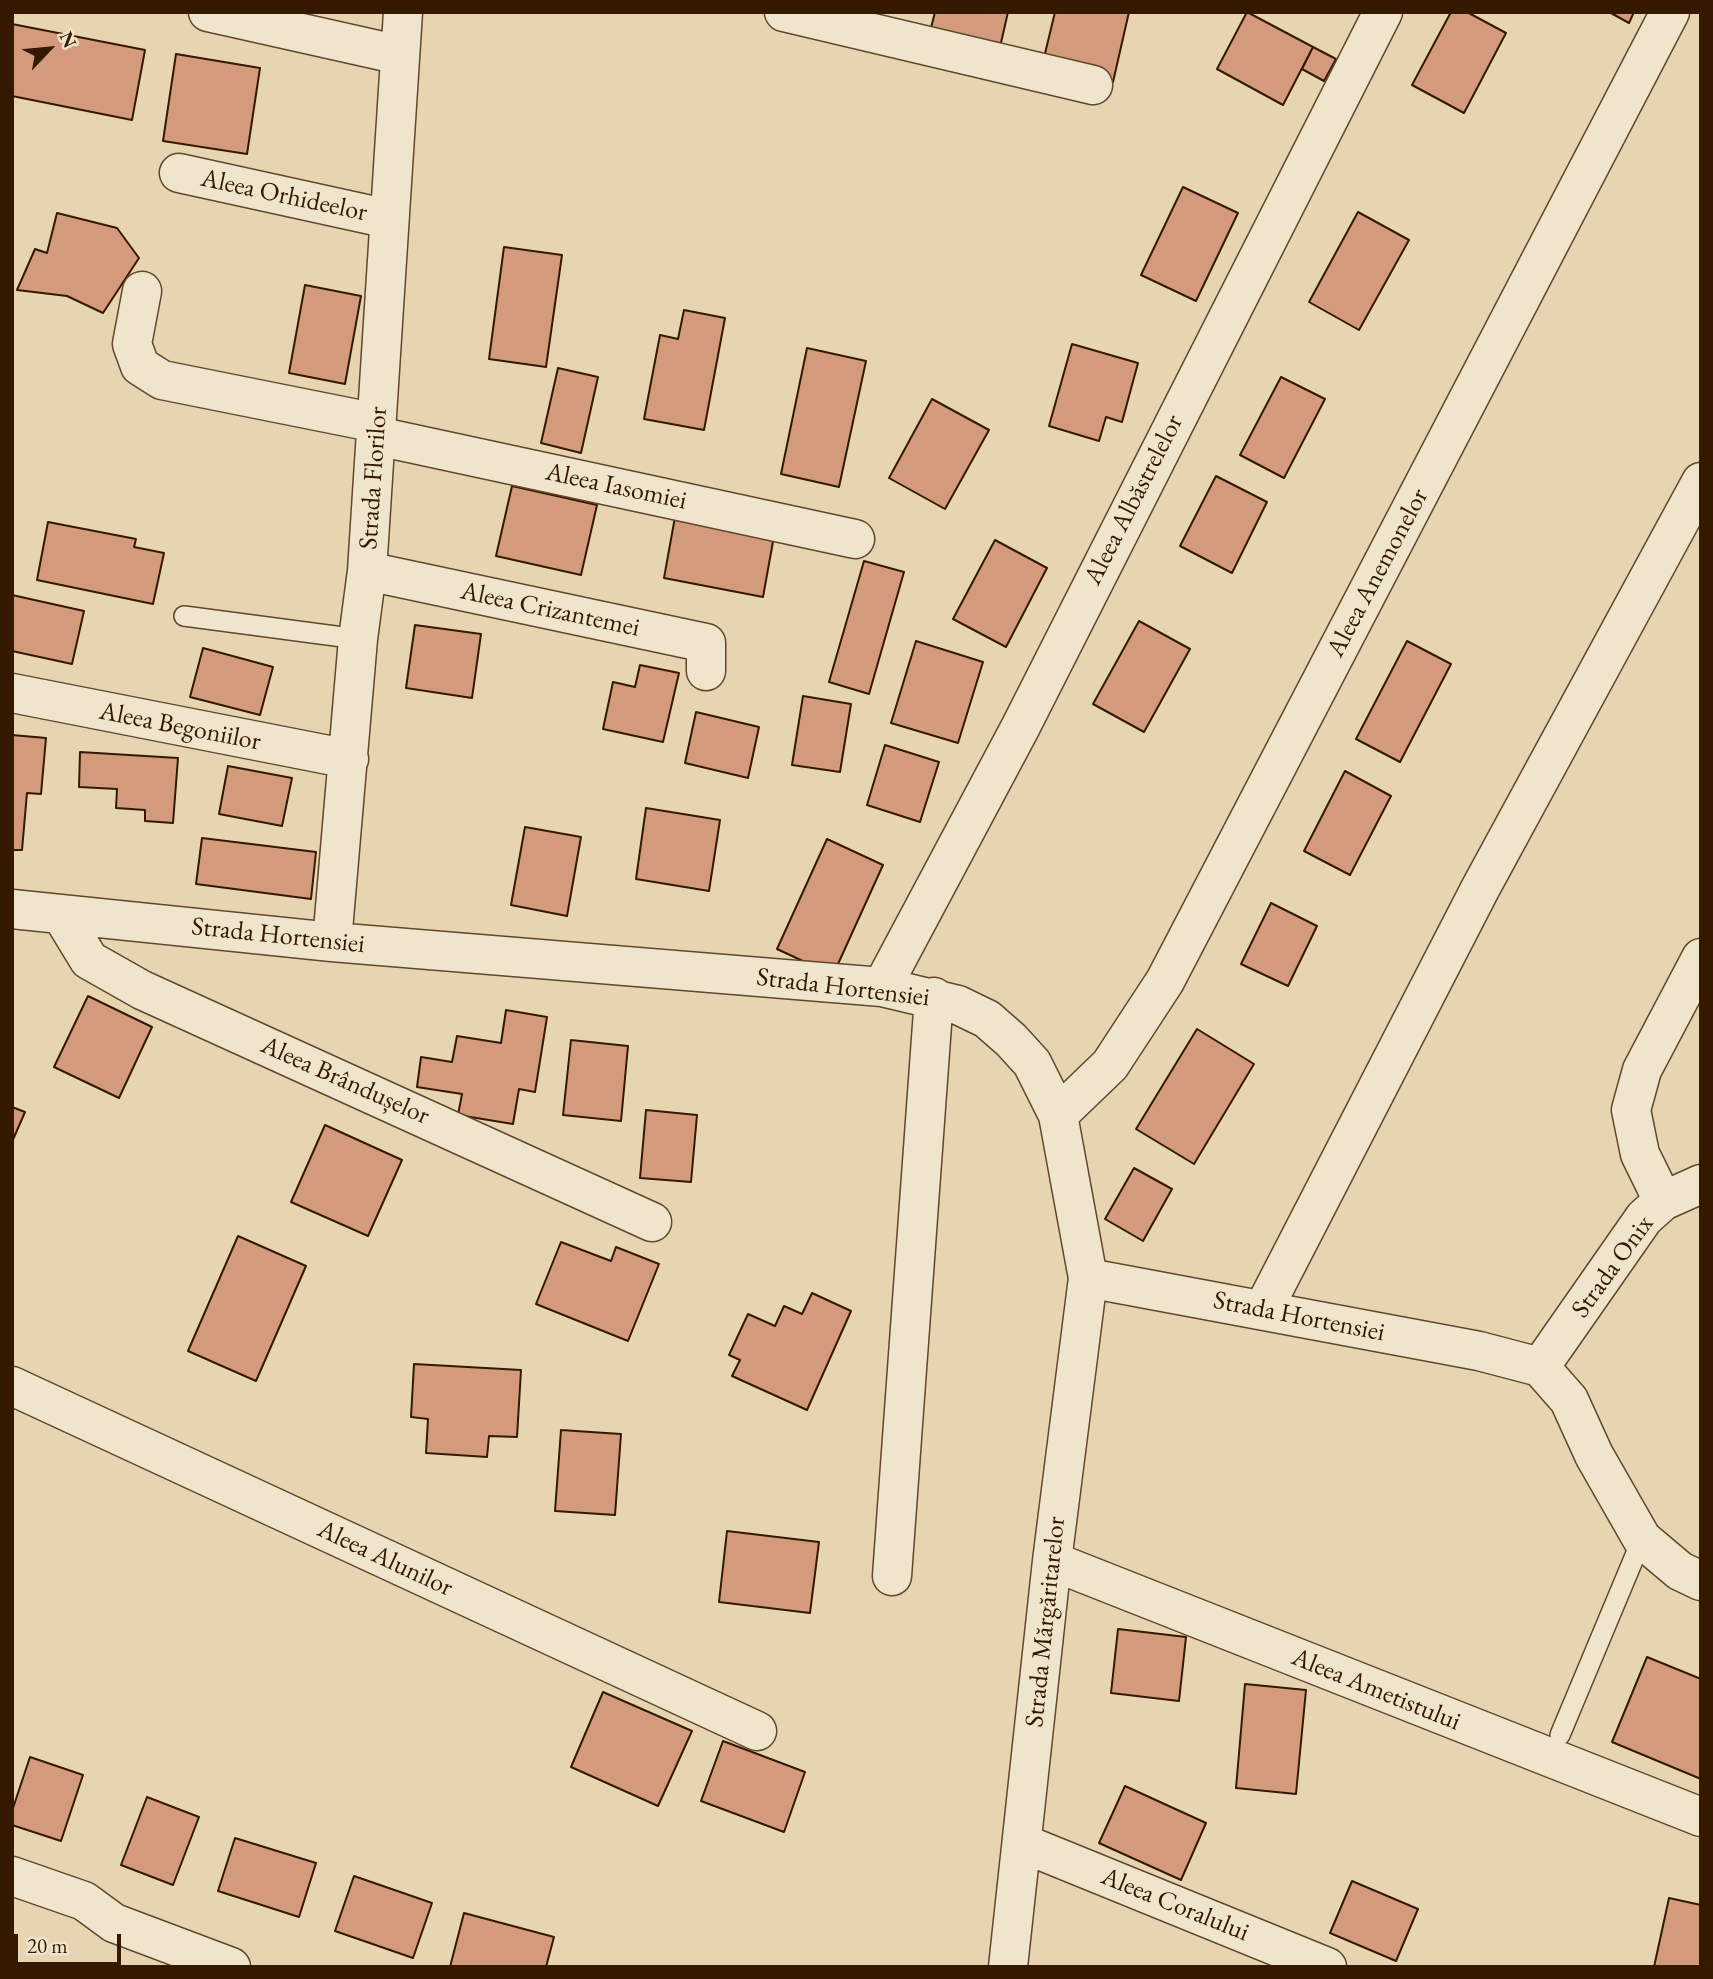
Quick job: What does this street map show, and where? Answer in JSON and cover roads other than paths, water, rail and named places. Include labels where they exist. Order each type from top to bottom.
[{"type":"street","points":[[208,12],[400,55]]},
{"type":"street","name":"Strada Florilor","points":[[332,942],[358,639],[367,571],[403,12]]},
{"type":"street","points":[[784,12],[1093,85]]},
{"type":"street","name":"Aleea Albăstrelelor","points":[[882,987],[1020,728],[1382,12]]},
{"type":"street","name":"Aleea Anemonelor","points":[[1058,1115],[1110,1065],[1165,981],[1670,12]]},
{"type":"street","name":"Aleea Orhideelor","points":[[179,173],[390,219]]},
{"type":"street","name":"Aleea Iasomiei","points":[[142,291],[132,344],[140,366],[162,380],[855,539]]},
{"type":"street","points":[[1263,1310],[1474,901],[1701,482]]},
{"type":"street","name":"Aleea Crizantemei","points":[[367,571],[706,643],[706,671]]},
{"type":"street","name":"Aleea Begoniilor","points":[[12,693],[349,759]]},
{"type":"street","name":"Strada Hortensiei","points":[[12,909],[332,942],[882,987],[934,998],[987,1019],[1032,1063],[1058,1115],[1087,1278],[1479,1351],[1540,1367]]},
{"type":"street","name":"Aleea Brândușelor","points":[[61,914],[89,960],[142,990],[652,1222]]},
{"type":"street","points":[[1663,1201],[1640,1154],[1631,1110],[1642,1070],[1701,958]]},
{"type":"street","points":[[892,1576],[934,998]]},
{"type":"street","name":"Strada Onix","points":[[1540,1367],[1644,1218],[1663,1201],[1701,1184]]},
{"type":"street","name":"Strada Mărgăritarelor","points":[[1008,1967],[1052,1561],[1087,1278]]},
{"type":"street","points":[[1540,1367],[1569,1401],[1594,1455],[1642,1539],[1680,1571],[1701,1581]]},
{"type":"street","name":"Aleea Alunilor","points":[[12,1386],[757,1731]]},
{"type":"street","name":"Aleea Ametistului","points":[[1052,1561],[1701,1817]]},
{"type":"street","name":"Aleea Coralului","points":[[1023,1843],[1327,1967]]},
{"type":"street","points":[[12,1876],[84,1901],[114,1923],[231,1967]]},
{"type":"lane","points":[[184,616],[358,639]]},
{"type":"lane","points":[[1560,1735],[1642,1539]]}]
